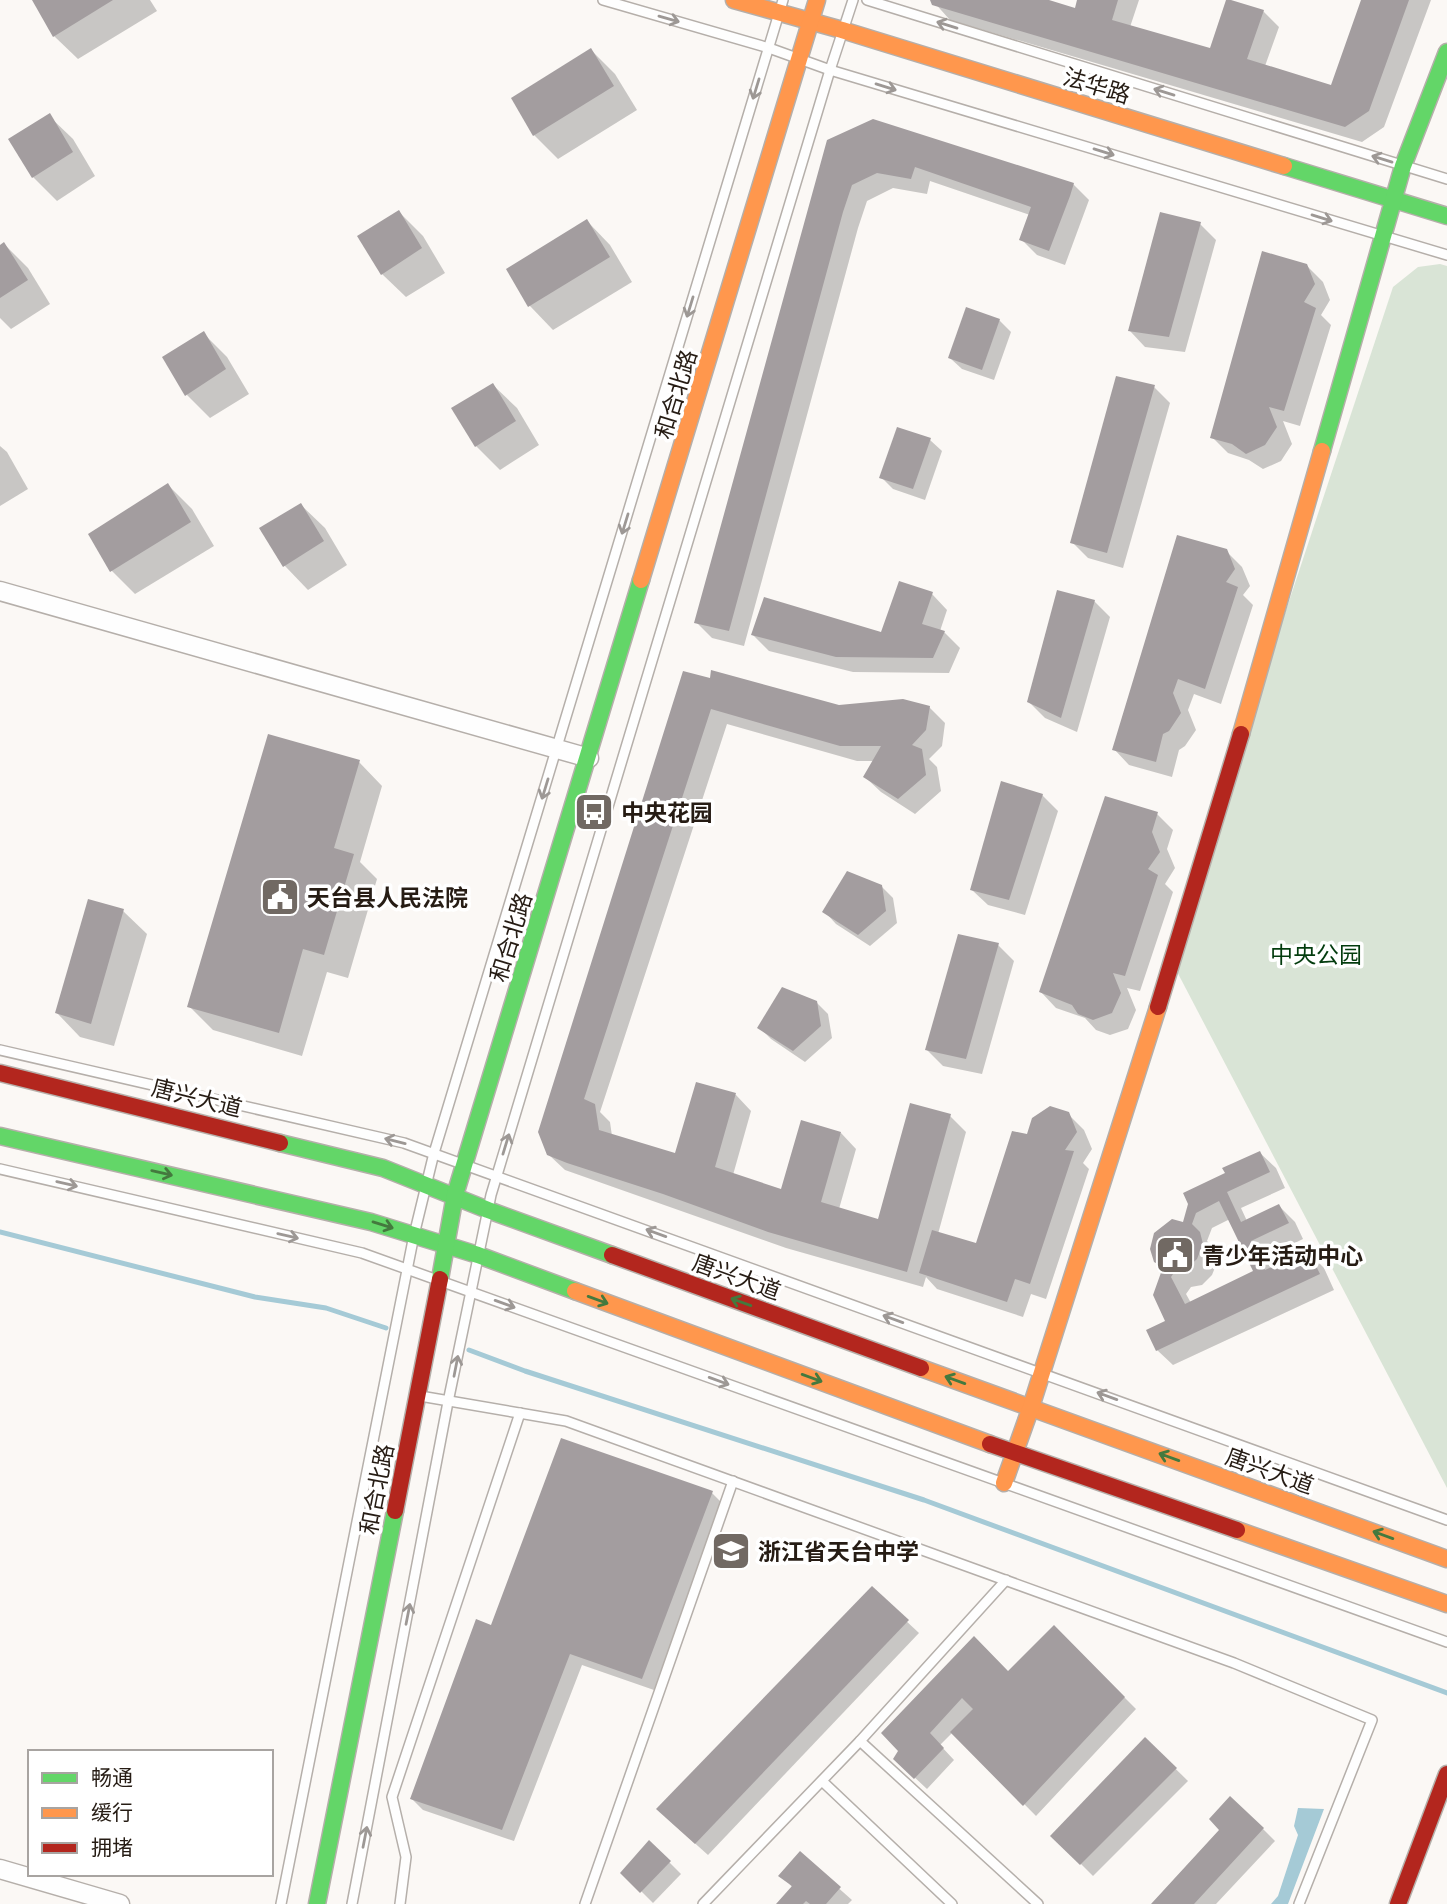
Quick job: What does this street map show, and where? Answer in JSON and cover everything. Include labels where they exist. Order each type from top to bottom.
[{"type":"main road","name":"法华路","points":[[734,0],[781,6],[810,22],[1447,216]]},
{"type":"main road","name":"和合北路","points":[[317,1904],[455,1195],[817,0]]},
{"type":"main road","points":[[1004,1483],[1042,1373],[1218,816],[1393,201],[1447,52]]},
{"type":"main road","name":"唐兴大道","points":[[0,1073],[383,1167],[488,1210],[1447,1559]]},
{"type":"main road","points":[[0,1136],[371,1222],[444,1244],[1015,1453],[1447,1604]]},
{"type":"main road","points":[[1398,1904],[1446,1781]]},
{"type":"street","points":[[0,591],[589,758]]},
{"type":"street","points":[[0,1869],[120,1904]]},
{"type":"lane","points":[[603,0],[1447,255]]},
{"type":"lane","points":[[352,1904],[470,1292],[496,1176],[853,0]]},
{"type":"lane","points":[[867,0],[1447,179]]},
{"type":"lane","points":[[281,1904],[407,1269],[434,1153],[781,6]]},
{"type":"lane","points":[[0,1050],[404,1143],[1447,1520]]},
{"type":"lane","points":[[0,1169],[362,1253],[1447,1642]]},
{"type":"lane","points":[[418,1396],[566,1421],[1234,1663],[1372,1720],[1299,1904]]},
{"type":"lane","points":[[400,1904],[406,1857],[392,1797],[520,1413]]},
{"type":"lane","points":[[585,1904],[733,1482]]},
{"type":"lane","points":[[703,1904],[860,1741],[1006,1580]]},
{"type":"lane","points":[[860,1741],[1038,1904]]},
{"type":"lane","points":[[821,1781],[952,1904]]},
{"type":"green space","name":"中央公园","points":[[1440,264],[1447,266],[1447,1488],[1173,964],[1218,816],[1393,287],[1418,267]]},
{"type":"water","points":[[1298,1808],[1324,1809],[1288,1904],[1271,1904],[1278,1896],[1298,1835],[1294,1826]]},
{"type":"building","points":[[32,0],[113,0],[53,37]]},
{"type":"building","points":[[930,0],[1049,0],[1075,8],[1077,0],[1118,0],[1112,20],[1210,48],[1226,0],[1231,0],[1264,10],[1247,59],[1331,85],[1361,0],[1409,0],[1369,111],[1345,127],[932,5]]},
{"type":"building","points":[[591,48],[614,86],[533,136],[511,98]]},
{"type":"building","points":[[50,113],[73,152],[32,178],[8,139]]},
{"type":"building","points":[[873,119],[1074,183],[1070,196],[1049,251],[1019,240],[1031,207],[915,167],[911,179],[877,173],[852,185],[729,631],[694,623],[827,140]]},
{"type":"building","points":[[399,210],[422,248],[381,275],[357,236]]},
{"type":"building","points":[[1160,212],[1201,222],[1169,337],[1128,331]]},
{"type":"building","points":[[587,219],[610,257],[528,307],[506,269]]},
{"type":"building","points":[[4,242],[28,280],[0,298],[0,245]]},
{"type":"building","points":[[1262,251],[1307,264],[1315,284],[1304,302],[1316,308],[1284,411],[1269,407],[1277,427],[1265,445],[1246,454],[1232,444],[1210,438]]},
{"type":"building","points":[[966,307],[1000,319],[982,370],[948,358]]},
{"type":"building","points":[[204,331],[226,369],[185,396],[162,357]]},
{"type":"building","points":[[1116,376],[1155,385],[1107,553],[1070,543]]},
{"type":"building","points":[[493,383],[516,421],[475,447],[451,408]]},
{"type":"building","points":[[897,427],[931,438],[913,489],[879,478]]},
{"type":"building","points":[[168,483],[191,522],[110,572],[88,534]]},
{"type":"building","points":[[301,503],[324,541],[283,567],[259,528]]},
{"type":"building","points":[[1177,535],[1227,549],[1235,569],[1226,582],[1238,587],[1205,689],[1178,679],[1173,693],[1181,713],[1169,731],[1163,734],[1156,762],[1112,750]]},
{"type":"building","points":[[899,581],[933,592],[922,624],[945,631],[933,658],[836,657],[751,635],[764,597],[881,632]]},
{"type":"building","points":[[1057,590],[1095,600],[1061,718],[1027,702]]},
{"type":"building","points":[[711,670],[839,705],[903,699],[930,706],[926,730],[912,745],[922,749],[926,775],[898,799],[863,777],[881,746],[840,746],[711,709],[584,1099],[595,1104],[599,1130],[675,1153],[696,1082],[736,1093],[715,1167],[781,1189],[801,1120],[841,1132],[821,1202],[878,1219],[910,1103],[951,1114],[907,1272],[768,1232],[567,1163],[547,1155],[538,1132],[683,671],[710,678]]},
{"type":"building","name":"天台县人民法院","points":[[268,734],[360,760],[334,848],[354,854],[324,955],[303,949],[279,1033],[187,1007]]},
{"type":"building","points":[[1001,781],[1043,794],[1009,900],[970,890]]},
{"type":"building","points":[[1105,796],[1158,812],[1152,832],[1160,852],[1148,869],[1158,875],[1125,976],[1113,973],[1121,993],[1112,1013],[1093,1020],[1078,1014],[1072,1005],[1039,992]]},
{"type":"building","points":[[847,871],[882,885],[886,911],[858,935],[822,912]]},
{"type":"building","points":[[88,899],[124,909],[91,1024],[55,1013]]},
{"type":"building","points":[[958,934],[999,943],[966,1059],[925,1050]]},
{"type":"building","points":[[782,987],[817,1001],[821,1026],[793,1051],[757,1028]]},
{"type":"building","points":[[1050,1106],[1069,1112],[1077,1132],[1065,1150],[1074,1151],[1030,1284],[1015,1279],[1007,1302],[919,1273],[932,1230],[976,1243],[1012,1131],[1027,1134],[1032,1118]]},
{"type":"building","name":"青少年活动中心","points":[[1260,1151],[1270,1172],[1227,1192],[1241,1222],[1279,1204],[1289,1223],[1251,1241],[1265,1270],[1308,1250],[1320,1274],[1156,1351],[1146,1330],[1165,1321],[1153,1295],[1163,1267],[1154,1262],[1150,1249],[1154,1233],[1172,1219],[1183,1222],[1188,1204],[1183,1193],[1225,1173],[1222,1168]],"holes":[[[1219,1201],[1253,1271],[1185,1304],[1171,1277],[1175,1271],[1186,1269],[1197,1259],[1203,1244],[1200,1232],[1192,1224],[1196,1213]]]},
{"type":"building","points":[[561,1438],[713,1491],[642,1679],[570,1654],[502,1830],[410,1799],[476,1619],[491,1625]]},
{"type":"building","points":[[872,1586],[909,1620],[695,1844],[656,1809]]},
{"type":"building","points":[[1054,1625],[1125,1697],[1023,1806],[950,1732],[973,1709],[962,1698],[930,1733],[944,1748],[914,1779],[893,1759],[898,1751],[881,1733],[974,1636],[1008,1671]]},
{"type":"building","points":[[1145,1737],[1177,1768],[1080,1865],[1050,1836]]},
{"type":"building","points":[[1230,1796],[1264,1828],[1194,1904],[1151,1904],[1219,1830],[1209,1819]]},
{"type":"building","points":[[649,1840],[671,1861],[640,1893],[620,1873]]},
{"type":"building","points":[[800,1851],[841,1887],[826,1904],[810,1904],[806,1901],[803,1904],[776,1904],[792,1886],[778,1876]]},
{"type":"waterway","points":[[0,1232],[255,1297],[326,1308],[386,1328]]},
{"type":"waterway","points":[[469,1350],[525,1371],[924,1500],[1447,1693]]},
{"type":"traffic: fast","points":[[1322,451],[1403,166],[1447,52]]},
{"type":"traffic: fast","points":[[1284,166],[1447,216]]},
{"type":"traffic: fast","points":[[440,1279],[455,1195],[641,580]]},
{"type":"traffic: fast","points":[[0,1136],[371,1222],[478,1255],[575,1291]]},
{"type":"traffic: fast","points":[[280,1143],[383,1168],[612,1255]]},
{"type":"traffic: fast","points":[[317,1904],[395,1511]]},
{"type":"traffic: slow","points":[[734,0],[842,30],[1284,166]]},
{"type":"traffic: slow","points":[[641,580],[817,0]]},
{"type":"traffic: slow","points":[[1241,734],[1322,451]]},
{"type":"traffic: slow","points":[[1004,1483],[1031,1407],[1158,1007]]},
{"type":"traffic: slow","points":[[575,1291],[990,1444]]},
{"type":"traffic: slow","points":[[921,1368],[1447,1559]]},
{"type":"traffic: slow","points":[[1237,1530],[1447,1604]]},
{"type":"traffic: jam","points":[[1158,1007],[1241,734]]},
{"type":"traffic: jam","points":[[0,1073],[280,1143]]},
{"type":"traffic: jam","points":[[612,1255],[921,1368]]},
{"type":"traffic: jam","points":[[395,1511],[440,1279]]},
{"type":"traffic: jam","points":[[990,1444],[1237,1530]]},
{"type":"traffic: jam","points":[[1398,1904],[1447,1774]]},
{"type":"place","name":"中央花园","points":[[594,812]]},
{"type":"place","name":"天台县人民法院","points":[[280,897]]},
{"type":"place","name":"青少年活动中心","points":[[1175,1255]]},
{"type":"place","name":"浙江省天台中学","points":[[731,1551]]}]
